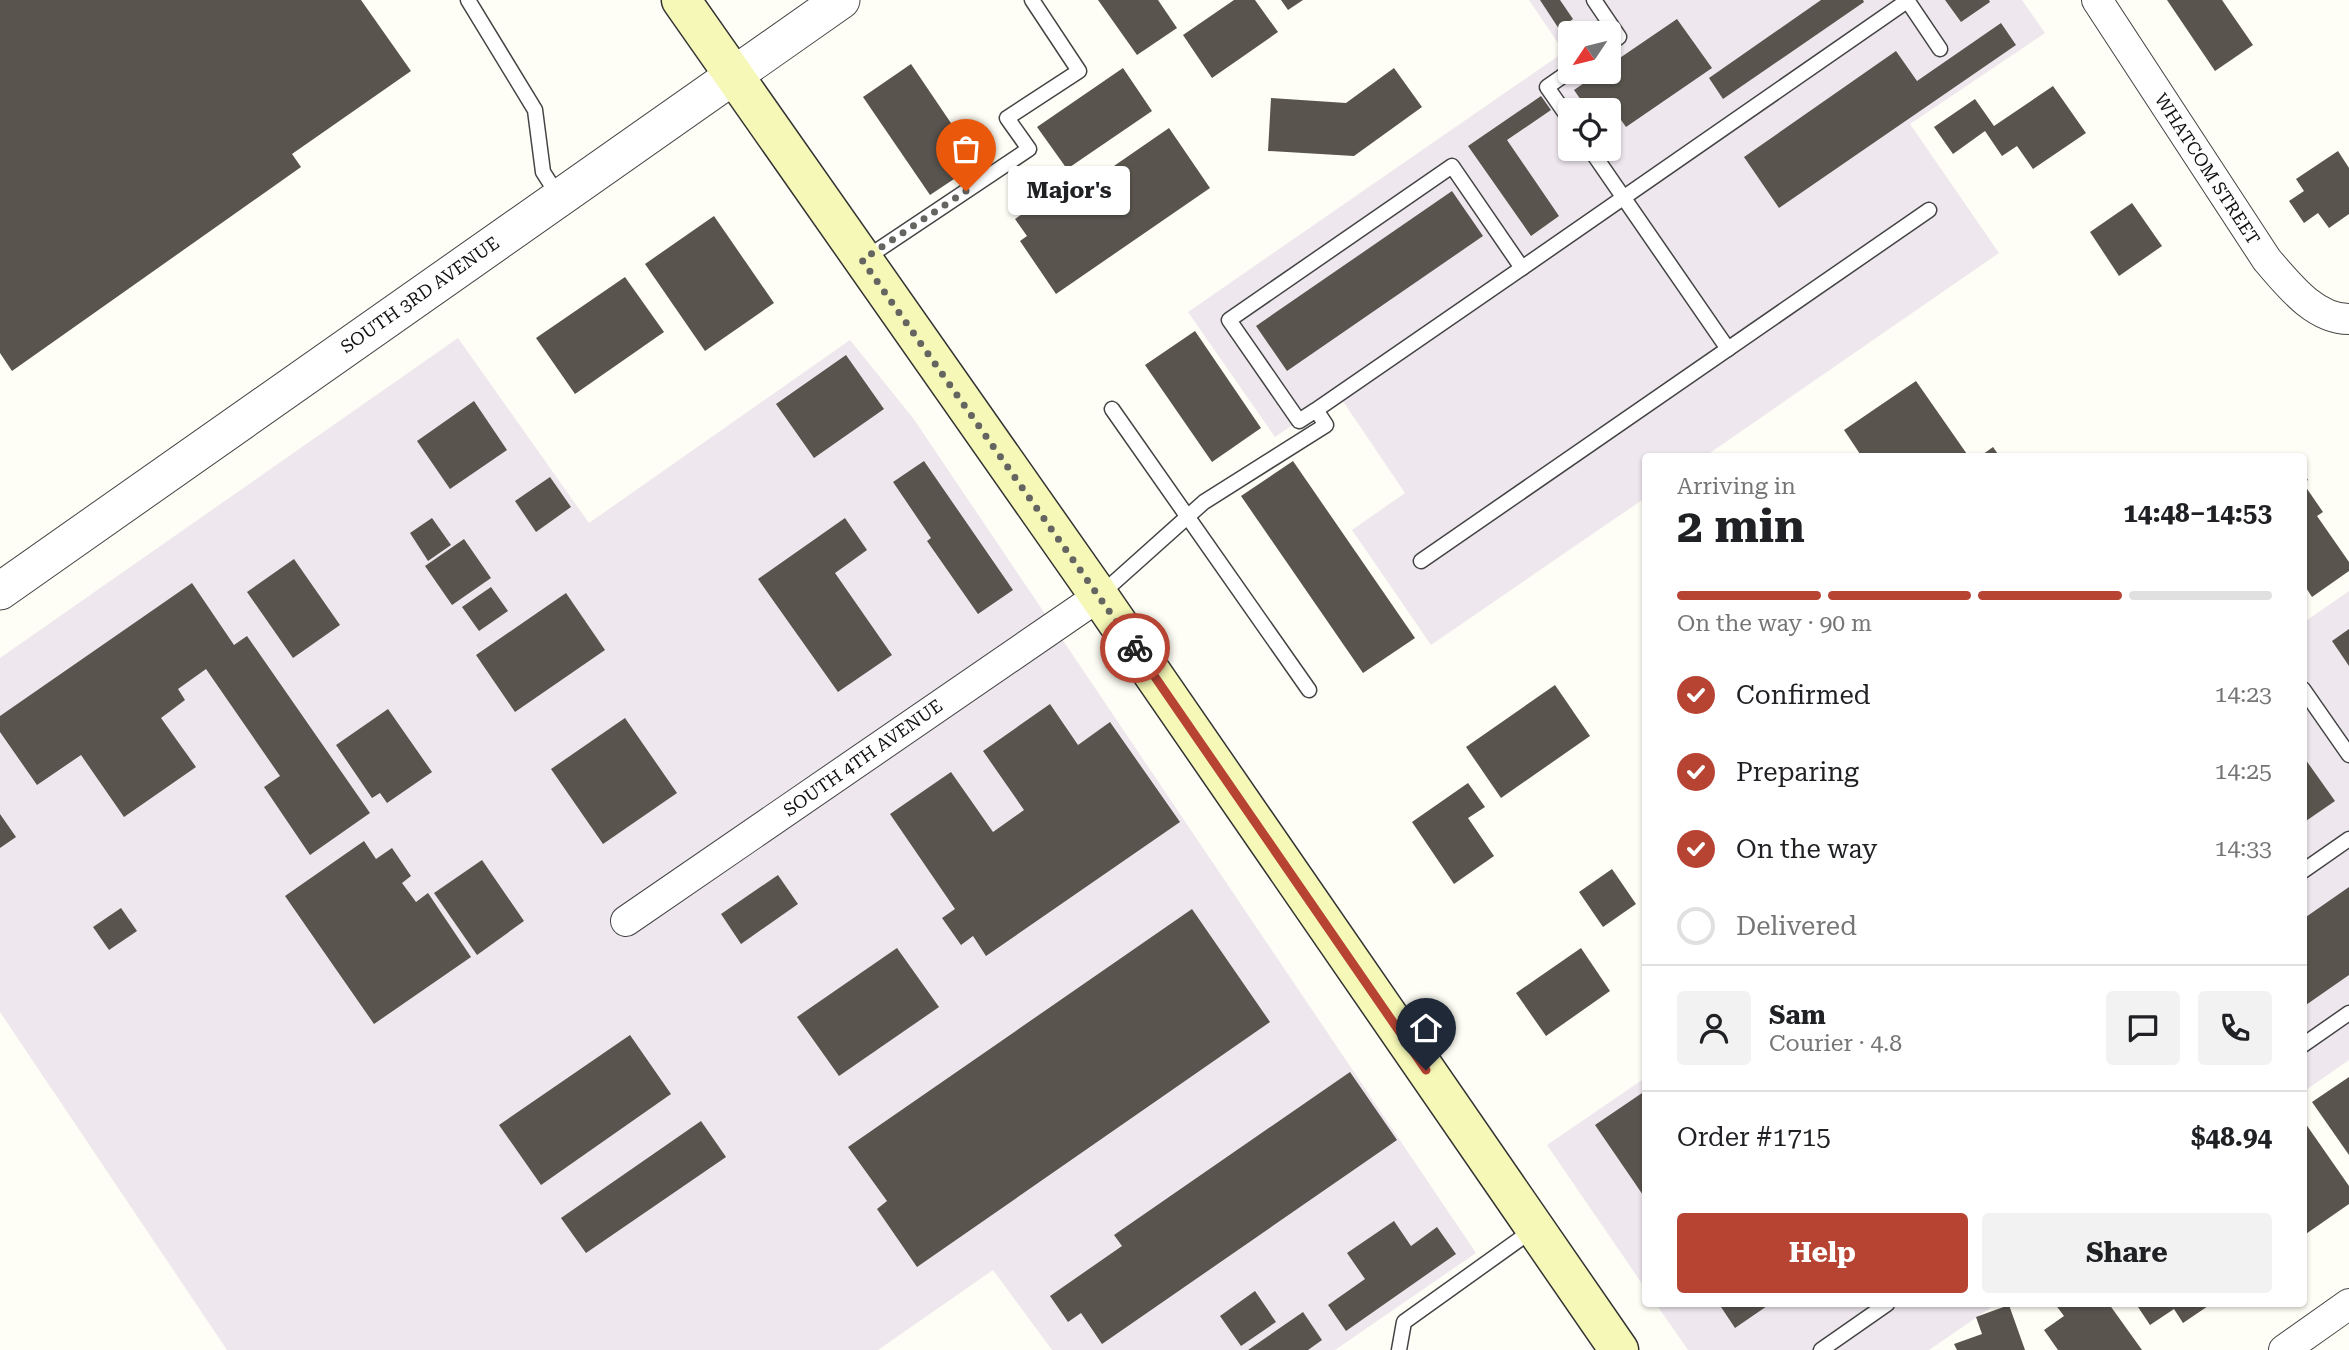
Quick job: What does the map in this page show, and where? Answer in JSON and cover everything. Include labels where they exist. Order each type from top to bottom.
[{"type":"main road","points":[[681,0],[1099,596],[1619,1350]]},
{"type":"street","name":"SOUTH 3RD AVENUE","points":[[0,591],[841,0]]},
{"type":"street","name":"WHATCOM STREET","points":[[2097,0],[2267,260],[2300,297],[2343,319]]},
{"type":"street","name":"SOUTH 4TH AVENUE","points":[[626,921],[1099,596]]},
{"type":"street","points":[[2284,1350],[2349,1304]]},
{"type":"lane","points":[[468,0],[535,110],[543,172],[559,197]]},
{"type":"lane","points":[[862,260],[1029,149],[1007,118],[1079,71],[1032,0]]},
{"type":"lane","points":[[1594,0],[1608,21]]},
{"type":"lane","points":[[1522,268],[1452,166],[1229,320],[1299,421],[1522,268],[1907,0],[1940,49]]},
{"type":"lane","points":[[1558,79],[1547,87],[1558,103]]},
{"type":"lane","points":[[1598,161],[1728,349]]},
{"type":"lane","points":[[1421,561],[1929,210]]},
{"type":"lane","points":[[1112,410],[1309,690]]},
{"type":"lane","points":[[1099,596],[1205,502],[1326,425],[1316,410]]},
{"type":"lane","points":[[2307,695],[2349,755]]},
{"type":"lane","points":[[2307,868],[2349,839]]},
{"type":"lane","points":[[2307,1042],[2349,1013]]},
{"type":"lane","points":[[1399,1350],[1404,1322],[1535,1229]]},
{"type":"lane","points":[[1821,1350],[1883,1307]]},
{"type":"shaded area","points":[[1529,0],[2022,0],[2045,33],[1910,124],[1999,253],[1710,453],[1642,453],[1642,500],[1431,645],[1352,530],[1405,493],[1338,394],[1275,437],[1188,312],[1558,56],[1558,84],[1621,84],[1621,21],[1558,21],[1558,43]]},
{"type":"shaded area","points":[[458,338],[589,523],[850,340],[913,418],[1476,1253],[1335,1350],[1052,1350],[993,1270],[878,1350],[227,1350],[0,1012],[0,658]]},
{"type":"shaded area","points":[[2349,591],[2349,1060],[2307,1089],[2307,620]]},
{"type":"shaded area","points":[[1642,1080],[1642,1284],[1547,1145]]},
{"type":"shaded area","points":[[1658,1307],[1992,1307],[1929,1350],[1688,1350]]},
{"type":"building","points":[[0,0],[361,0],[411,71],[292,154],[301,167],[12,371],[0,353]]},
{"type":"building","points":[[1098,0],[1158,0],[1177,28],[1137,55]]},
{"type":"building","points":[[1234,0],[1255,0],[1278,32],[1212,78],[1183,35]]},
{"type":"building","points":[[1281,0],[1303,0],[1288,10]]},
{"type":"building","points":[[1540,0],[1560,0],[1573,19],[1558,21],[1558,27]]},
{"type":"building","points":[[1821,0],[1864,2],[1723,99],[1709,78]]},
{"type":"building","points":[[1945,0],[1989,0],[1990,2],[1961,22]]},
{"type":"building","points":[[2167,0],[2222,0],[2253,45],[2215,71]]},
{"type":"building","points":[[1677,19],[1712,68],[1626,127],[1621,120],[1621,98],[1580,98],[1574,90],[1583,84],[1621,84],[1621,57]]},
{"type":"building","points":[[2001,23],[2016,45],[1779,208],[1744,157],[1896,51],[1917,81]]},
{"type":"building","points":[[911,64],[978,163],[930,195],[863,97]]},
{"type":"building","points":[[1123,68],[1152,111],[1067,169],[1037,127]]},
{"type":"building","points":[[1394,68],[1422,107],[1354,156],[1268,151],[1271,98],[1346,103]]},
{"type":"building","points":[[2053,86],[2086,133],[2033,169],[2017,146],[2002,156],[1985,131],[1953,154],[1934,127],[1975,99],[1994,126]]},
{"type":"building","points":[[1541,96],[1551,110],[1507,140],[1559,216],[1531,236],[1468,146]]},
{"type":"building","points":[[1169,128],[1210,188],[1056,294],[1020,241],[1027,236],[1015,219],[1063,186],[1075,204],[1103,185],[1098,177]]},
{"type":"building","points":[[2338,151],[2349,168],[2349,214],[2329,228],[2318,213],[2304,223],[2289,201],[2304,191],[2296,179]]},
{"type":"building","points":[[1452,191],[1483,236],[1287,371],[1256,326]]},
{"type":"building","points":[[2132,203],[2162,246],[2119,276],[2090,232]]},
{"type":"building","points":[[714,216],[774,303],[705,351],[645,264]]},
{"type":"building","points":[[625,277],[664,332],[575,394],[536,338]]},
{"type":"building","points":[[1195,331],[1261,428],[1212,462],[1145,365]]},
{"type":"building","points":[[846,355],[884,409],[814,458],[776,404]]},
{"type":"building","points":[[1916,381],[1966,453],[1859,453],[1844,430]]},
{"type":"building","points":[[474,401],[507,450],[450,489],[417,441]]},
{"type":"building","points":[[1993,447],[1997,453],[1985,453]]},
{"type":"building","points":[[924,461],[1013,590],[978,614],[927,541],[931,538],[893,482]]},
{"type":"building","points":[[1293,461],[1415,638],[1363,673],[1241,496]]},
{"type":"building","points":[[550,477],[571,507],[536,532],[515,501]]},
{"type":"building","points":[[2307,489],[2323,512],[2317,516],[2349,562],[2349,571],[2312,597],[2307,589]]},
{"type":"building","points":[[432,518],[451,545],[428,561],[410,533]]},
{"type":"building","points":[[845,518],[867,550],[835,573],[892,655],[838,692],[758,579]]},
{"type":"building","points":[[464,539],[491,578],[452,605],[425,566]]},
{"type":"building","points":[[294,559],[340,625],[293,658],[247,592]]},
{"type":"building","points":[[192,583],[234,645],[247,636],[370,813],[310,855],[264,787],[280,776],[206,669],[178,689],[185,700],[161,718],[196,767],[124,817],[81,755],[37,785],[0,732],[0,716]]},
{"type":"building","points":[[491,587],[508,611],[479,631],[462,607]]},
{"type":"building","points":[[566,593],[605,650],[515,712],[476,655]]},
{"type":"building","points":[[2349,629],[2349,666],[2332,641]]},
{"type":"building","points":[[1555,685],[1590,736],[1501,798],[1466,747]]},
{"type":"building","points":[[1050,704],[1078,745],[1110,722],[1180,822],[986,956],[973,936],[961,945],[942,918],[955,909],[890,814],[951,772],[993,832],[1024,810],[983,751]]},
{"type":"building","points":[[388,709],[432,772],[387,803],[380,793],[372,798],[336,745]]},
{"type":"building","points":[[625,718],[677,793],[603,844],[551,769]]},
{"type":"building","points":[[2307,762],[2335,801],[2307,820]]},
{"type":"building","points":[[1468,783],[1485,807],[1468,818],[1494,856],[1454,884],[1412,822]]},
{"type":"building","points":[[0,814],[16,837],[0,848]]},
{"type":"building","points":[[364,841],[376,859],[392,848],[411,876],[402,883],[416,902],[428,893],[471,957],[374,1024],[285,896]]},
{"type":"building","points":[[482,860],[524,921],[477,955],[434,893]]},
{"type":"building","points":[[1612,869],[1636,904],[1603,927],[1579,892]]},
{"type":"building","points":[[778,875],[798,904],[741,944],[721,914]]},
{"type":"building","points":[[2349,887],[2349,975],[2307,1004],[2307,916]]},
{"type":"building","points":[[121,908],[137,931],[109,950],[93,927]]},
{"type":"building","points":[[1192,909],[1270,1022],[917,1267],[877,1209],[887,1201],[848,1147]]},
{"type":"building","points":[[897,948],[939,1007],[839,1076],[797,1017]]},
{"type":"building","points":[[1581,948],[1610,991],[1546,1036],[1516,993]]},
{"type":"building","points":[[630,1035],[671,1094],[541,1185],[499,1125]]},
{"type":"building","points":[[1350,1072],[1397,1140],[1102,1344],[1081,1313],[1068,1322],[1050,1296],[1122,1246],[1114,1235]]},
{"type":"building","points":[[2349,1077],[2349,1155],[2312,1102]]},
{"type":"building","points":[[1642,1093],[1642,1194],[1595,1125]]},
{"type":"building","points":[[701,1121],[726,1157],[586,1253],[561,1218]]},
{"type":"building","points":[[2307,1126],[2349,1186],[2349,1204],[2307,1233]]},
{"type":"building","points":[[1394,1221],[1411,1246],[1437,1227],[1456,1254],[1346,1331],[1328,1305],[1365,1279],[1347,1253]]},
{"type":"building","points":[[1255,1291],[1276,1322],[1241,1346],[1220,1316]]},
{"type":"building","points":[[1721,1307],[1766,1307],[1735,1328]]},
{"type":"building","points":[[2010,1307],[2025,1350],[1957,1350],[1954,1344],[1982,1334],[1976,1317]]},
{"type":"building","points":[[2057,1307],[2111,1307],[2142,1350],[2058,1350],[2044,1330],[2064,1316]]},
{"type":"building","points":[[2138,1307],[2207,1307],[2183,1323],[2174,1309],[2150,1325]]},
{"type":"building","points":[[1303,1312],[1322,1340],[1308,1350],[1248,1350]]},
{"type":"way so far","points":[[966,191],[862,260],[1135,648]]},
{"type":"place","name":"Major's","points":[[966,191]]},
{"type":"route","points":[[1135,648],[1426,1070]]}]
